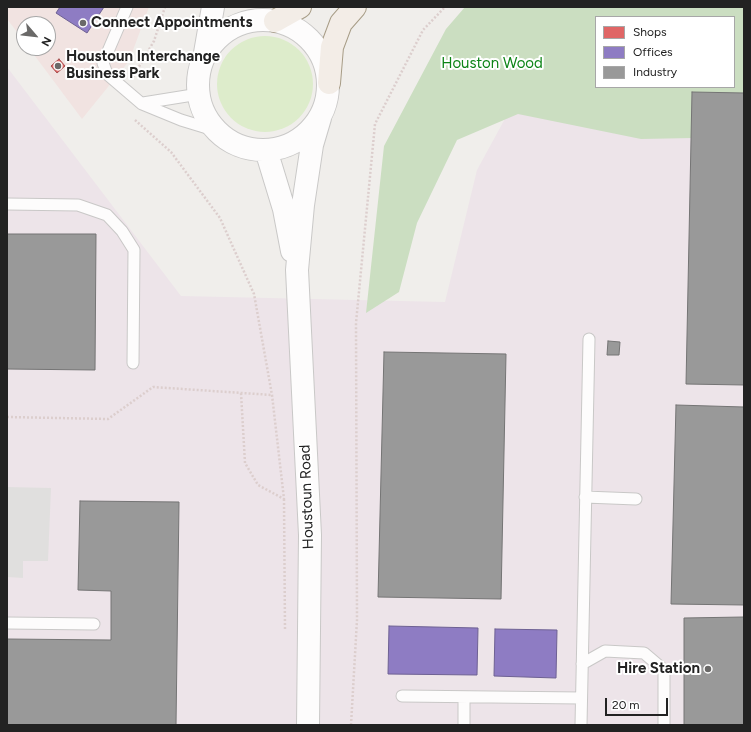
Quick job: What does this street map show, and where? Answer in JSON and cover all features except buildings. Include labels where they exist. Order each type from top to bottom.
[{"type":"main road","points":[[262,16],[300,7]]},
{"type":"main road","points":[[329,83],[332,47],[341,23],[356,7]]},
{"type":"street","points":[[205,56],[214,42],[227,30],[262,16],[292,26],[306,36],[318,49],[326,65],[329,83],[327,101],[320,118],[310,131],[297,141],[282,148],[252,150],[227,140],[216,131],[202,108],[199,94],[199,75],[205,56],[213,7]]},
{"type":"street","name":"Houstoun Road","points":[[308,725],[310,535],[297,270],[302,205],[312,145],[320,118]]},
{"type":"street","name":"Houstoun Road","points":[[266,150],[284,209],[290,244],[297,270]]},
{"type":"lane","points":[[127,7],[103,63],[107,74],[142,104],[181,120],[216,131]]},
{"type":"lane","points":[[142,104],[199,94]]},
{"type":"lane","points":[[7,204],[78,206],[107,216],[122,231],[134,250],[133,363]]},
{"type":"lane","points":[[581,725],[589,339]]},
{"type":"lane","points":[[585,497],[636,499]]},
{"type":"lane","points":[[7,623],[94,624]]},
{"type":"lane","points":[[582,664],[605,651],[644,653],[664,670],[664,725]]},
{"type":"lane","points":[[402,696],[464,698],[581,698]]},
{"type":"lane","points":[[464,698],[464,725]]},
{"type":"path","points":[[126,89],[154,41],[166,7]]},
{"type":"path","points":[[351,725],[356,620],[356,323],[375,124],[423,30],[445,7]]},
{"type":"path","points":[[133,118],[171,152],[220,218],[254,294],[272,395],[284,499],[285,632]]},
{"type":"path","points":[[7,418],[108,419],[154,387],[272,395]]},
{"type":"path","points":[[241,393],[245,463],[258,485],[284,499]]},
{"type":"shaded area","name":"Houstoun Interchange Business Park","points":[[7,7],[149,7],[129,61],[82,119],[35,56],[56,56],[56,16],[16,16],[16,31],[7,19]]},
{"type":"shaded area","points":[[566,7],[744,7],[744,725],[7,725],[7,67],[181,296],[445,302],[477,170]]},
{"type":"shaded area","points":[[7,487],[51,488],[48,561],[23,561],[23,578],[7,577]]},
{"type":"green space","name":"Houston Wood","points":[[465,7],[744,7],[744,137],[641,139],[518,114],[457,140],[417,223],[399,292],[366,313],[384,146],[446,29]]},
{"type":"green space","points":[[265,36],[283,40],[292,44],[299,50],[305,57],[309,66],[313,84],[309,102],[305,111],[299,118],[292,124],[283,128],[265,132],[247,128],[238,124],[231,118],[225,111],[221,102],[217,84],[221,66],[225,57],[231,50],[238,44],[247,40]]},
{"type":"place","name":"Connect Appointments","points":[[83,23]]},
{"type":"place","name":"Houstoun Interchange Business Park","points":[[58,66]]},
{"type":"place","name":"Hire Station","points":[[708,669]]}]
